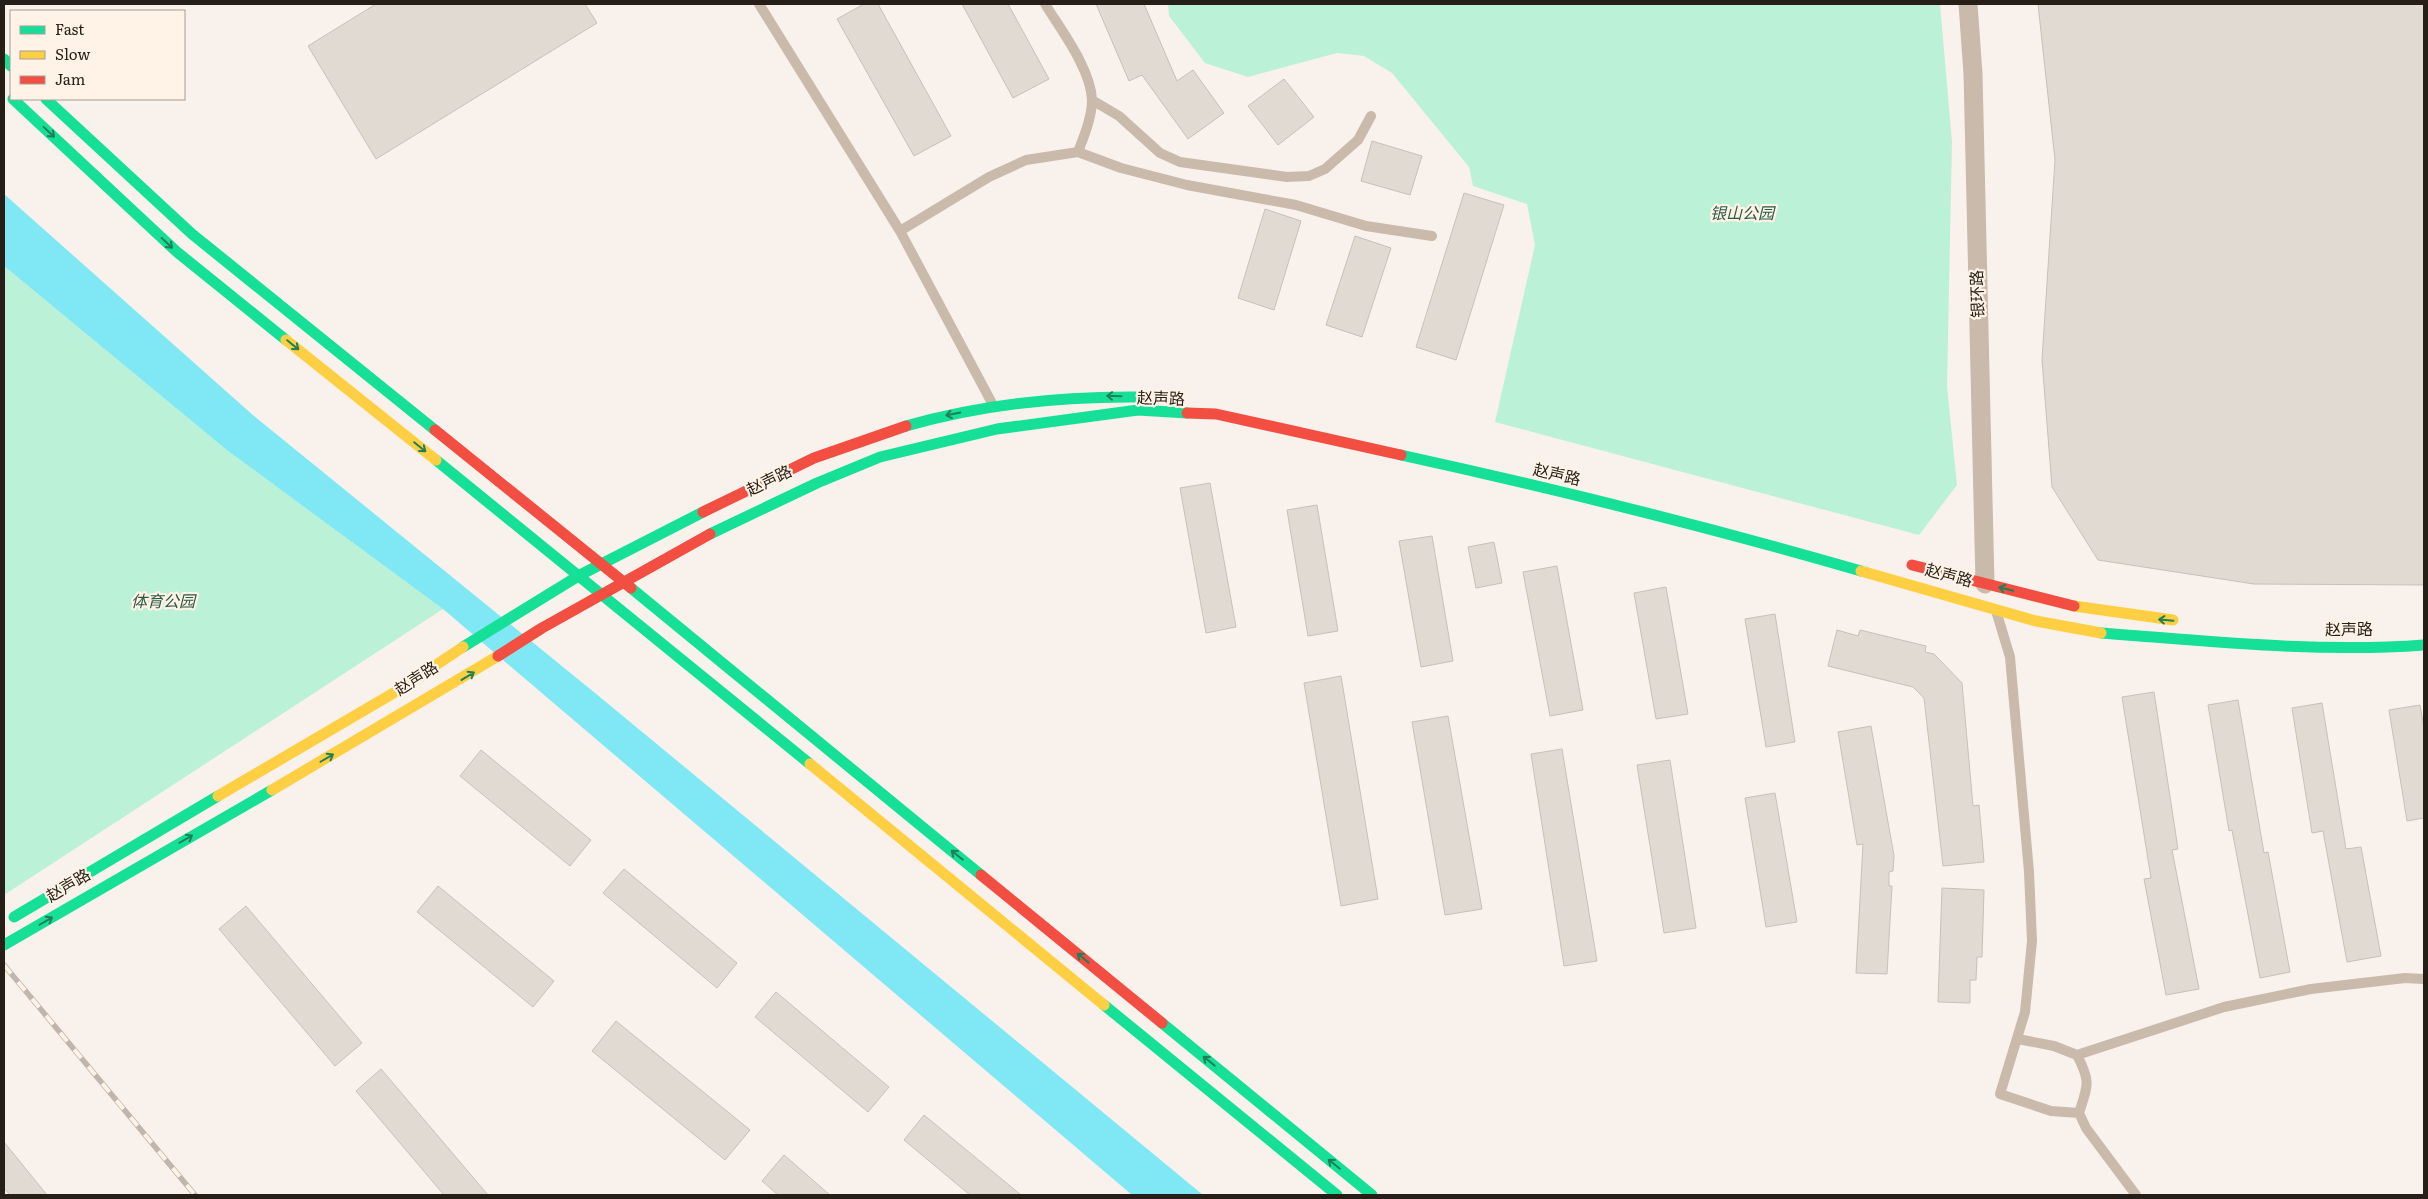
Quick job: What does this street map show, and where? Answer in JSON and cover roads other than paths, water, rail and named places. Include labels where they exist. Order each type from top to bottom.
[{"type":"street","name":"银环路","points":[[1968,4],[1973,74],[1985,584]]},
{"type":"street","points":[[14,100],[177,252],[580,576],[1337,1195]]},
{"type":"street","points":[[47,100],[192,234],[602,564],[1372,1195]]},
{"type":"street","name":"赵声路","points":[[4,923],[397,691],[458,650],[580,576],[769,480],[833,450],[897,428],[994,405],[1096,395],[1152,397]]},
{"type":"street","points":[[4,945],[463,679],[542,628],[722,528],[817,483],[880,457],[997,429],[1138,410],[1216,414],[1276,429],[1443,463],[1750,539],[2036,621],[2092,632],[2240,644],[2386,648],[2424,645]]},
{"type":"street","name":"赵声路","points":[[1900,562],[2059,602],[2148,618],[2185,621]]},
{"type":"lane","points":[[759,4],[900,231],[994,405]]},
{"type":"lane","points":[[1045,4],[1085,71],[1092,100],[1087,127],[1078,152]]},
{"type":"lane","points":[[1092,100],[1119,116],[1160,153],[1180,162],[1287,177],[1309,176],[1326,169],[1358,140],[1370,116]]},
{"type":"lane","points":[[900,231],[989,177],[1026,160],[1078,152],[1121,168],[1187,185],[1296,205],[1366,226],[1432,236]]},
{"type":"lane","points":[[1985,584],[2010,657],[2029,872],[2032,941],[2025,1012],[2000,1094],[2051,1111],[2079,1113]]},
{"type":"lane","points":[[2018,1039],[2054,1046],[2077,1055],[2224,1007],[2311,989],[2405,978],[2424,978]]},
{"type":"lane","points":[[2077,1055],[2088,1076],[2085,1095],[2079,1113],[2086,1128],[2136,1195]]},
{"type":"water","points":[[4,194],[254,416],[595,693],[1203,1195],[1132,1195],[443,609],[228,451],[4,266]]},
{"type":"railway","points":[[4,965],[195,1195]]},
{"type":"park label","name":"银山公园","points":[[1742,213]]},
{"type":"park label","name":"体育公园","points":[[163,601]]}]
